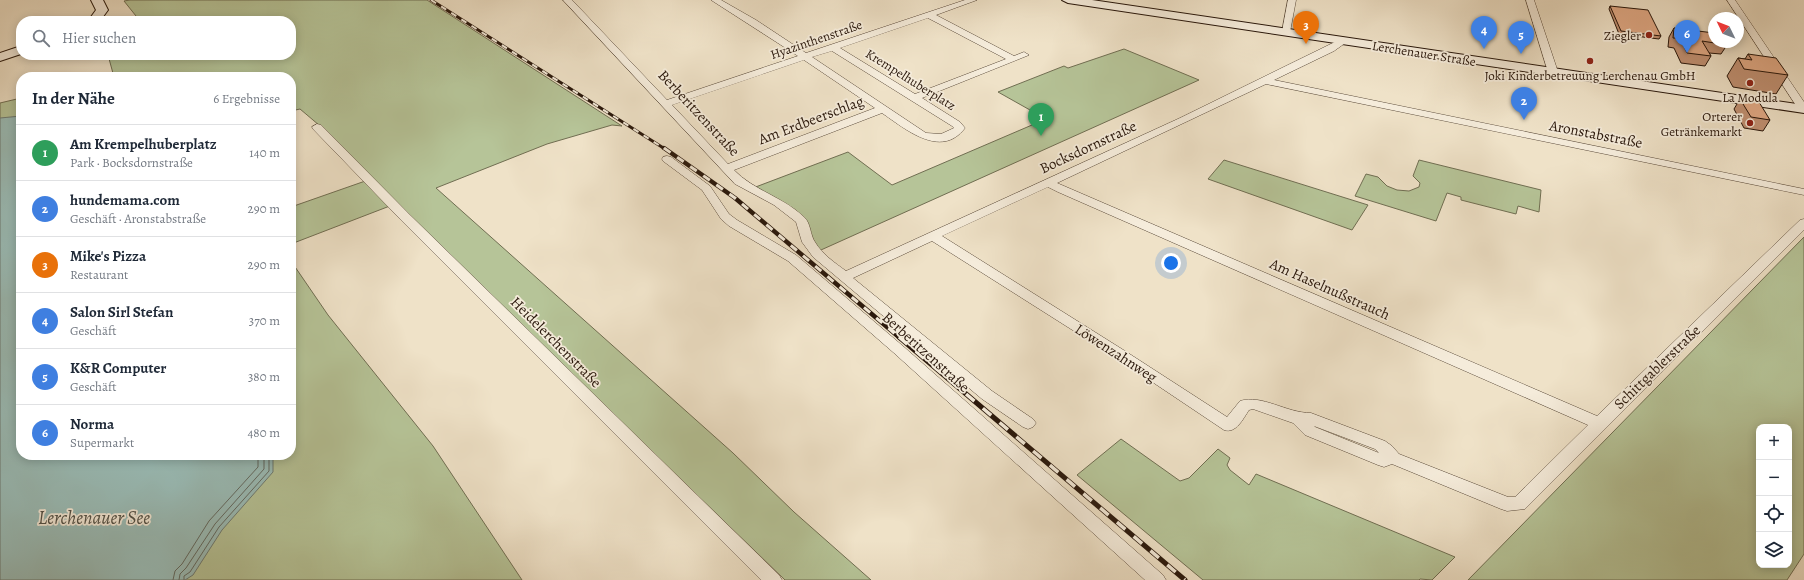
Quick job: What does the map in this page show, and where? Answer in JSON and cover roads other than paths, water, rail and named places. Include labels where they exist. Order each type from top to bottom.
[{"type":"main road","points":[[97,0],[102,10],[98,16]]},
{"type":"main road","name":"Lerchenauer Straße","points":[[1068,0],[1803,108]]},
{"type":"main road","points":[[0,57],[16,52]]},
{"type":"street","name":"Berberitzenstraße","points":[[567,0],[667,103],[728,168],[739,182],[778,203],[801,220],[808,242],[817,254],[987,395],[1028,423]]},
{"type":"street","name":"Krempelhuberplatz","points":[[715,0],[753,22],[929,138],[938,139],[960,128],[956,124],[832,47]]},
{"type":"street","name":"Hyazinthenstraße","points":[[667,103],[973,0]]},
{"type":"street","points":[[1286,32],[1292,0]]},
{"type":"street","points":[[1530,0],[1553,72]]},
{"type":"street","points":[[1731,0],[1803,108]]},
{"type":"street","points":[[930,15],[1014,59]]},
{"type":"street","name":"Bocksdornstraße","points":[[844,277],[1184,120],[1331,49],[1342,41]]},
{"type":"street","points":[[914,98],[1024,55]]},
{"type":"street","name":"Aronstabstraße","points":[[1265,80],[1804,192]]},
{"type":"street","name":"Am Erdbeerschlag","points":[[728,168],[883,109]]},
{"type":"street","name":"Heidelerchenstraße","points":[[317,127],[392,204],[773,580]]},
{"type":"street","name":"Berberitzenstraße","points":[[667,159],[706,188],[725,216],[733,223],[798,263],[1158,580]]},
{"type":"street","name":"Am Haselnußstrauch","points":[[1048,182],[1076,196],[1600,424]]},
{"type":"street","name":"Schittgablerstraße","points":[[1507,504],[1520,504],[1798,227],[1804,223]]},
{"type":"street","name":"Löwenzahnweg","points":[[932,236],[1120,354],[1229,426],[1246,405],[1253,404],[1298,419],[1310,431],[1384,461],[1393,458],[1507,504]]},
{"type":"water","name":"Lerchenauer See","points":[[16,116],[16,460],[273,460],[273,472],[222,530],[193,575],[185,580],[0,580],[0,118]]},
{"type":"railway","points":[[431,0],[665,149]]},
{"type":"railway","points":[[664,148],[735,198],[900,338]]},
{"type":"railway","points":[[899,337],[1185,580]]},
{"type":"place","name":"Ziegler","points":[[1649,35]]},
{"type":"place","name":"Mike's Pizza","points":[[1306,44]]},
{"type":"place","name":"Salon Sirl Stefan","points":[[1484,49]]},
{"type":"place","name":"Norma","points":[[1687,53]]},
{"type":"place","name":"K&R Computer","points":[[1521,54]]},
{"type":"place","name":"Joki Kinderbetreuung Lerchenau GmbH","points":[[1590,61]]},
{"type":"place","name":"La Modula","points":[[1750,83]]},
{"type":"place","name":"hundemama.com","points":[[1524,120]]},
{"type":"place","name":"Orterer Getränkemarkt","points":[[1750,123]]},
{"type":"place","name":"Am Krempelhuberplatz","points":[[1041,136]]}]
